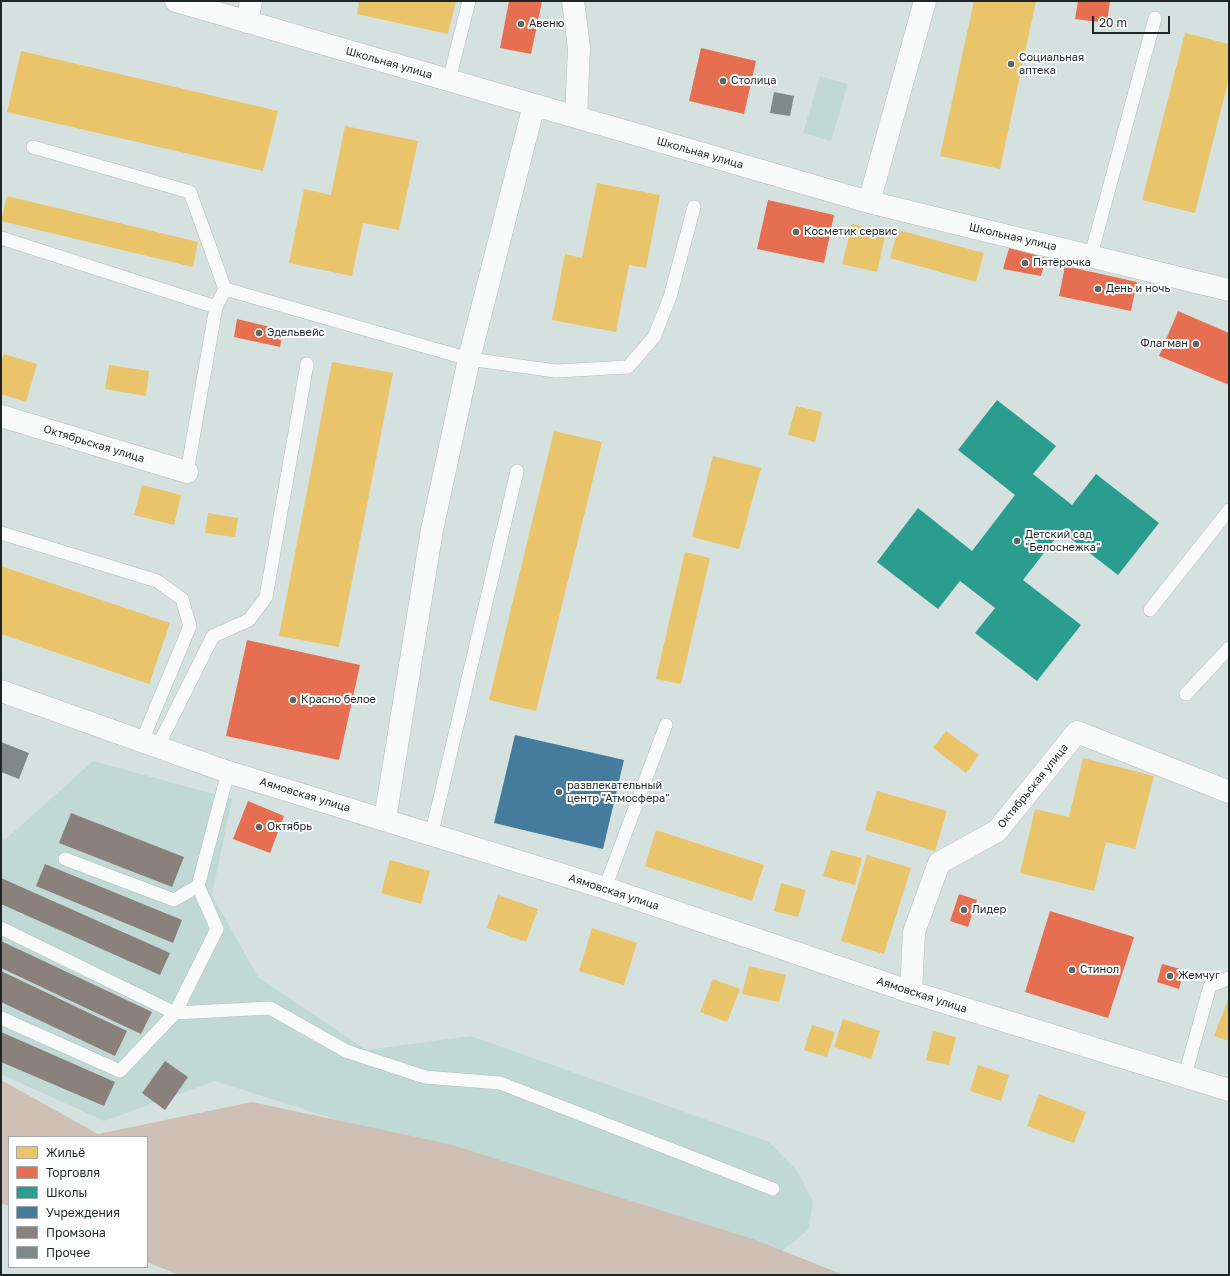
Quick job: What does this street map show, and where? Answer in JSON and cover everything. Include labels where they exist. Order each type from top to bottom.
[{"type":"street","name":"Школьная улица","points":[[176,1],[869,202],[1091,255],[1229,290]]},
{"type":"street","points":[[247,22],[251,1]]},
{"type":"street","points":[[573,1],[579,48],[576,117]]},
{"type":"street","points":[[869,202],[925,1]]},
{"type":"street","points":[[385,820],[432,530],[469,359],[534,104]]},
{"type":"street","name":"Октябрьская улица","points":[[1,416],[187,472]]},
{"type":"street","name":"Аямовская улица","points":[[1,691],[228,772],[385,820],[431,836],[604,888],[911,992],[1185,1075],[1229,1090]]},
{"type":"street","name":"Октябрьская улица","points":[[911,992],[914,932],[939,863],[997,830],[1077,732],[1229,792]]},
{"type":"lane","points":[[449,80],[469,1]]},
{"type":"lane","points":[[1091,255],[1155,18]]},
{"type":"lane","points":[[33,147],[190,192],[225,289],[216,307],[187,472]]},
{"type":"lane","points":[[225,289],[469,359],[556,371],[628,367],[654,337],[670,297],[694,207]]},
{"type":"lane","points":[[1,238],[216,307]]},
{"type":"lane","points":[[150,744],[213,636],[249,620],[266,597],[308,364]]},
{"type":"lane","points":[[431,836],[517,471]]},
{"type":"lane","points":[[1150,610],[1229,510]]},
{"type":"lane","points":[[1,533],[157,581],[182,599],[190,626],[150,744]]},
{"type":"lane","points":[[1186,694],[1229,648]]},
{"type":"lane","points":[[604,888],[666,725]]},
{"type":"lane","points":[[1,1018],[120,1071],[175,1012],[217,929],[198,886],[228,772]]},
{"type":"lane","points":[[65,859],[174,900],[198,886]]},
{"type":"lane","points":[[1,928],[175,1012],[270,1008],[346,1052],[425,1077],[500,1083],[773,1189]]},
{"type":"lane","points":[[1185,1075],[1210,986],[1229,978]]},
{"type":"shaded area","points":[[820,76],[848,84],[831,141],[803,133]]},
{"type":"shaded area","points":[[93,761],[232,799],[212,895],[258,977],[366,1050],[471,1036],[769,1142],[798,1172],[813,1202],[808,1230],[773,1258],[215,1081],[104,1121],[1,1074],[1,838],[6,839]]},
{"type":"shaded area","points":[[1,1080],[98,1134],[252,1102],[449,1144],[753,1239],[844,1275],[179,1275],[148,1262],[148,1136],[8,1136],[8,1206],[1,1203]]},
{"type":"building: Жильё","points":[[359,1],[456,1],[448,34],[357,14]]},
{"type":"building: Жильё","points":[[974,1],[1036,1],[1000,169],[940,156]]},
{"type":"building: Жильё","points":[[1185,33],[1229,44],[1229,78],[1195,213],[1142,200]]},
{"type":"building: Жильё","points":[[21,51],[278,111],[263,171],[7,112]]},
{"type":"building: Жильё","points":[[345,126],[418,141],[399,230],[363,223],[352,276],[289,263],[304,189],[331,195]]},
{"type":"building: Жильё","points":[[597,183],[660,195],[646,268],[629,265],[616,332],[552,320],[565,254],[582,258]]},
{"type":"building: Жильё","points":[[7,196],[198,242],[193,267],[1,221]]},
{"type":"building: Жильё","points":[[852,224],[886,232],[877,272],[842,264]]},
{"type":"building: Жильё","points":[[898,230],[984,253],[976,282],[890,258]]},
{"type":"building: Жильё","points":[[4,354],[37,364],[26,402],[1,394],[1,363]]},
{"type":"building: Жильё","points":[[332,362],[393,373],[339,647],[279,636]]},
{"type":"building: Жильё","points":[[109,365],[149,371],[146,396],[105,389]]},
{"type":"building: Жильё","points":[[796,406],[822,412],[815,442],[788,435]]},
{"type":"building: Жильё","points":[[554,431],[602,442],[536,711],[489,700]]},
{"type":"building: Жильё","points":[[713,456],[761,468],[739,549],[692,537]]},
{"type":"building: Жильё","points":[[142,485],[181,495],[174,525],[134,515]]},
{"type":"building: Жильё","points":[[208,513],[238,518],[235,537],[205,533]]},
{"type":"building: Жильё","points":[[685,552],[710,558],[681,684],[656,679]]},
{"type":"building: Жильё","points":[[1,566],[170,623],[149,684],[1,634]]},
{"type":"building: Жильё","points":[[946,731],[979,755],[966,773],[933,748]]},
{"type":"building: Жильё","points":[[1083,758],[1154,776],[1135,849],[1106,842],[1094,891],[1020,873],[1035,809],[1069,817]]},
{"type":"building: Жильё","points":[[877,791],[947,811],[935,851],[865,830]]},
{"type":"building: Жильё","points":[[656,830],[764,865],[752,901],[645,866]]},
{"type":"building: Жильё","points":[[831,850],[862,858],[855,885],[823,876]]},
{"type":"building: Жильё","points":[[867,855],[911,868],[884,954],[841,941]]},
{"type":"building: Жильё","points":[[390,860],[430,871],[421,904],[381,893]]},
{"type":"building: Жильё","points":[[781,883],[806,890],[798,917],[774,911]]},
{"type":"building: Жильё","points":[[498,895],[538,909],[526,942],[487,928]]},
{"type":"building: Жильё","points":[[592,928],[637,943],[624,985],[579,971]]},
{"type":"building: Жильё","points":[[749,966],[786,975],[779,1002],[742,994]]},
{"type":"building: Жильё","points":[[713,979],[740,989],[727,1022],[700,1012]]},
{"type":"building: Жильё","points":[[1229,997],[1229,1041],[1214,1036]]},
{"type":"building: Жильё","points":[[843,1019],[880,1031],[871,1059],[834,1047]]},
{"type":"building: Жильё","points":[[812,1025],[835,1032],[827,1057],[804,1050]]},
{"type":"building: Жильё","points":[[933,1031],[956,1037],[949,1065],[926,1060]]},
{"type":"building: Жильё","points":[[978,1065],[1009,1075],[1001,1101],[970,1091]]},
{"type":"building: Жильё","points":[[1039,1094],[1086,1112],[1074,1143],[1027,1126]]},
{"type":"building: Торговля","name":"Авеню","points":[[509,1],[542,1],[531,54],[500,48]]},
{"type":"building: Торговля","points":[[1078,1],[1110,1],[1107,23],[1075,19]]},
{"type":"building: Торговля","name":"Столица","points":[[701,48],[756,61],[744,114],[689,101]]},
{"type":"building: Торговля","name":"Косметик сервис","points":[[768,200],[834,215],[824,263],[757,249]]},
{"type":"building: Торговля","name":"Пятёрочка","points":[[1009,248],[1046,258],[1041,276],[1003,269]]},
{"type":"building: Торговля","name":"День и ночь","points":[[1065,266],[1137,282],[1131,311],[1059,296]]},
{"type":"building: Торговля","name":"Флагман","points":[[1178,311],[1229,333],[1229,385],[1159,356]]},
{"type":"building: Торговля","name":"Эдельвейс","points":[[237,319],[283,330],[280,347],[234,337]]},
{"type":"building: Торговля","name":"Красно белое","points":[[247,640],[360,665],[339,760],[226,736]]},
{"type":"building: Торговля","name":"Октябрь","points":[[248,801],[284,816],[270,853],[233,839]]},
{"type":"building: Торговля","name":"Лидер","points":[[959,894],[977,900],[968,927],[950,921]]},
{"type":"building: Торговля","points":[[1050,911],[1134,937],[1108,1018],[1025,992]]},
{"type":"building: Торговля","name":"Жемчуг","points":[[1162,964],[1184,970],[1179,989],[1157,982]]},
{"type":"building: Школы","name":"Детский сад \"Белоснежка\"","points":[[997,400],[1056,446],[1033,474],[1072,505],[1096,474],[1159,523],[1118,575],[1061,531],[1023,580],[1081,625],[1037,681],[975,633],[995,608],[960,581],[938,609],[877,562],[918,508],[972,551],[1015,495],[958,450]]},
{"type":"building: Учреждения","name":"развлекательный центр \"Атмосфера\"","points":[[515,735],[624,760],[603,849],[494,823]]},
{"type":"building: Промзона","points":[[71,813],[184,857],[172,887],[59,843]]},
{"type":"building: Промзона","points":[[45,864],[182,920],[173,943],[36,886]]},
{"type":"building: Промзона","points":[[1,878],[170,953],[160,975],[1,904]]},
{"type":"building: Промзона","points":[[1,941],[152,1012],[141,1034],[1,968]]},
{"type":"building: Промзона","points":[[1,971],[127,1031],[115,1056],[1,1002]]},
{"type":"building: Промзона","points":[[1,1032],[115,1082],[104,1106],[1,1062]]},
{"type":"building: Промзона","points":[[165,1061],[188,1077],[165,1110],[142,1093]]},
{"type":"building: Прочее","points":[[774,92],[794,96],[790,116],[770,113]]},
{"type":"building: Прочее","points":[[1,742],[29,753],[19,779],[1,772]]},
{"type":"place","name":"Авеню","points":[[521,24]]},
{"type":"place","name":"Социальная аптека","points":[[1011,64]]},
{"type":"place","name":"Столица","points":[[723,81]]},
{"type":"place","name":"Косметик сервис","points":[[796,232]]},
{"type":"place","name":"Пятёрочка","points":[[1025,263]]},
{"type":"place","name":"День и ночь","points":[[1098,289]]},
{"type":"place","name":"Эдельвейс","points":[[259,333]]},
{"type":"place","name":"Флагман","points":[[1196,344]]},
{"type":"place","name":"Детский сад \"Белоснежка\"","points":[[1017,541]]},
{"type":"place","name":"Красно белое","points":[[293,700]]},
{"type":"place","name":"развлекательный центр \"Атмосфера\"","points":[[559,792]]},
{"type":"place","name":"Октябрь","points":[[259,827]]},
{"type":"place","name":"Лидер","points":[[964,910]]},
{"type":"place","name":"Стинол","points":[[1072,970]]},
{"type":"place","name":"Жемчуг","points":[[1170,976]]}]
